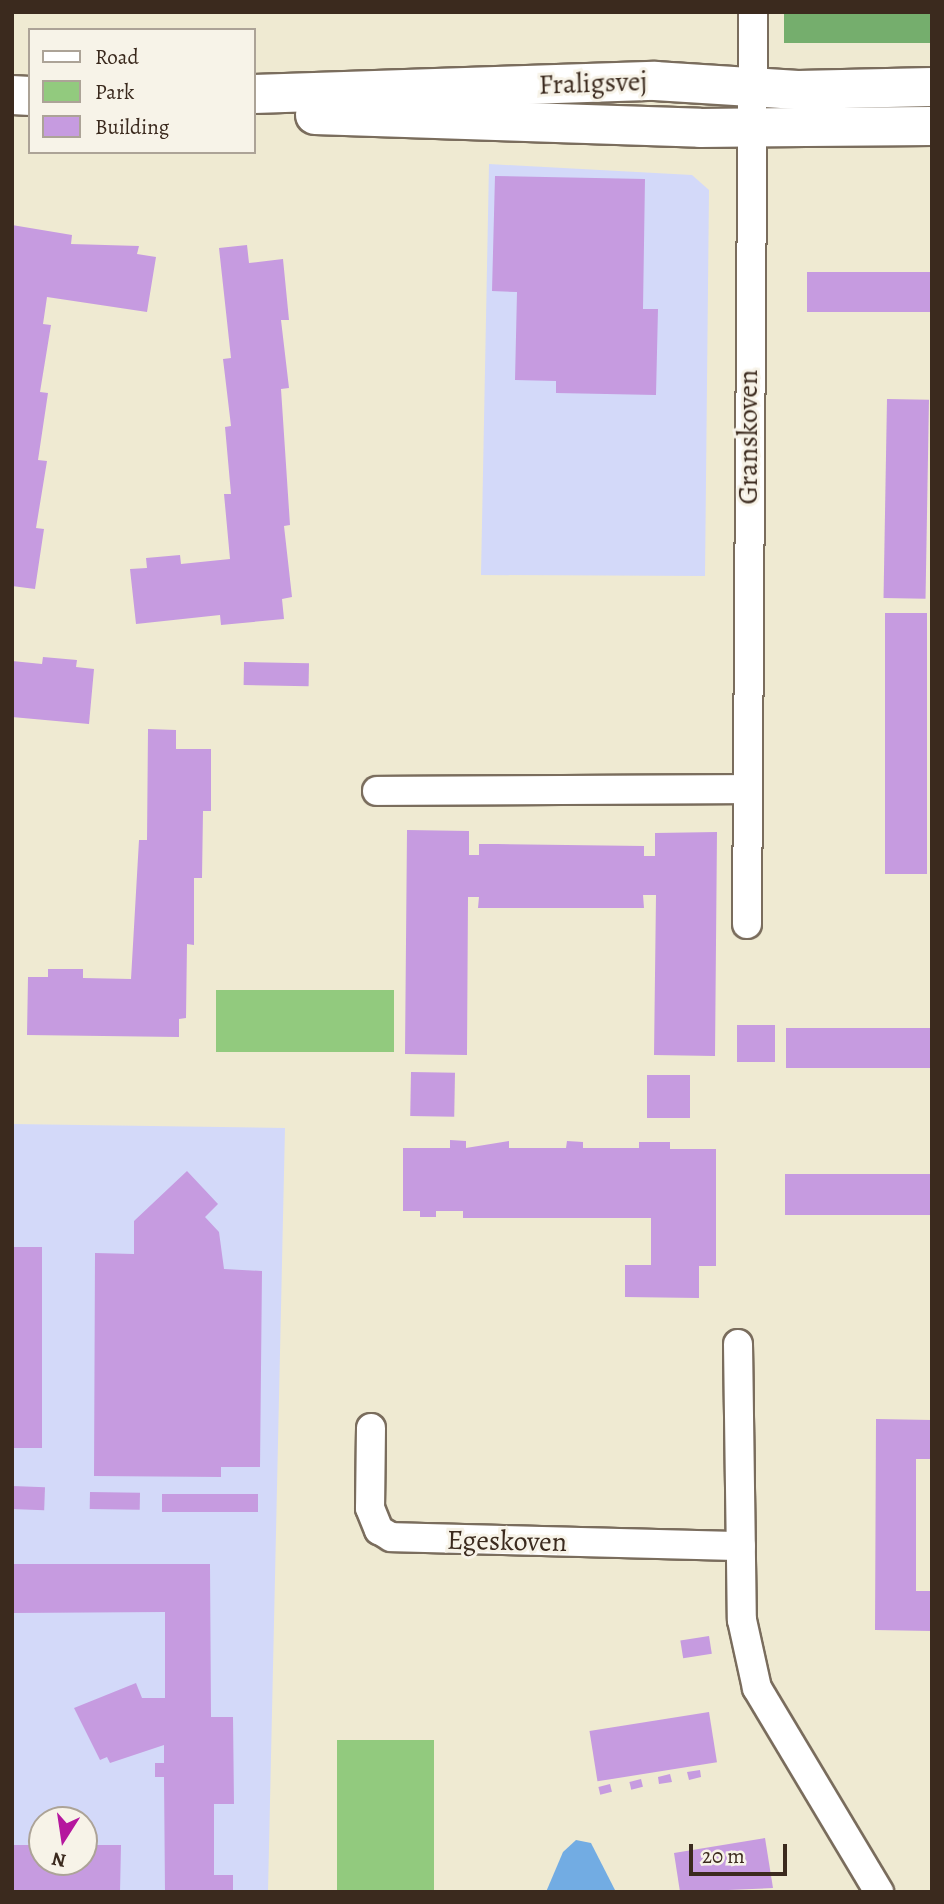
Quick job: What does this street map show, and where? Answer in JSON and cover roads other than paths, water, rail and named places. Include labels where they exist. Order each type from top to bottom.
[{"type":"street","name":"Granskoven","points":[[747,924],[753,12]]},
{"type":"street","name":"Fraligsvej","points":[[256,93],[655,81],[932,87]]},
{"type":"street","name":"Fraligsvej","points":[[256,109],[751,127],[932,126]]},
{"type":"street","points":[[377,791],[747,789]]},
{"type":"street","points":[[737,1344],[742,1620],[757,1688],[879,1892]]},
{"type":"street","name":"Egeskoven","points":[[371,1428],[370,1508],[379,1530],[391,1537],[741,1546]]},
{"type":"water","points":[[576,1840],[591,1843],[616,1892],[546,1892],[563,1852]]}]
